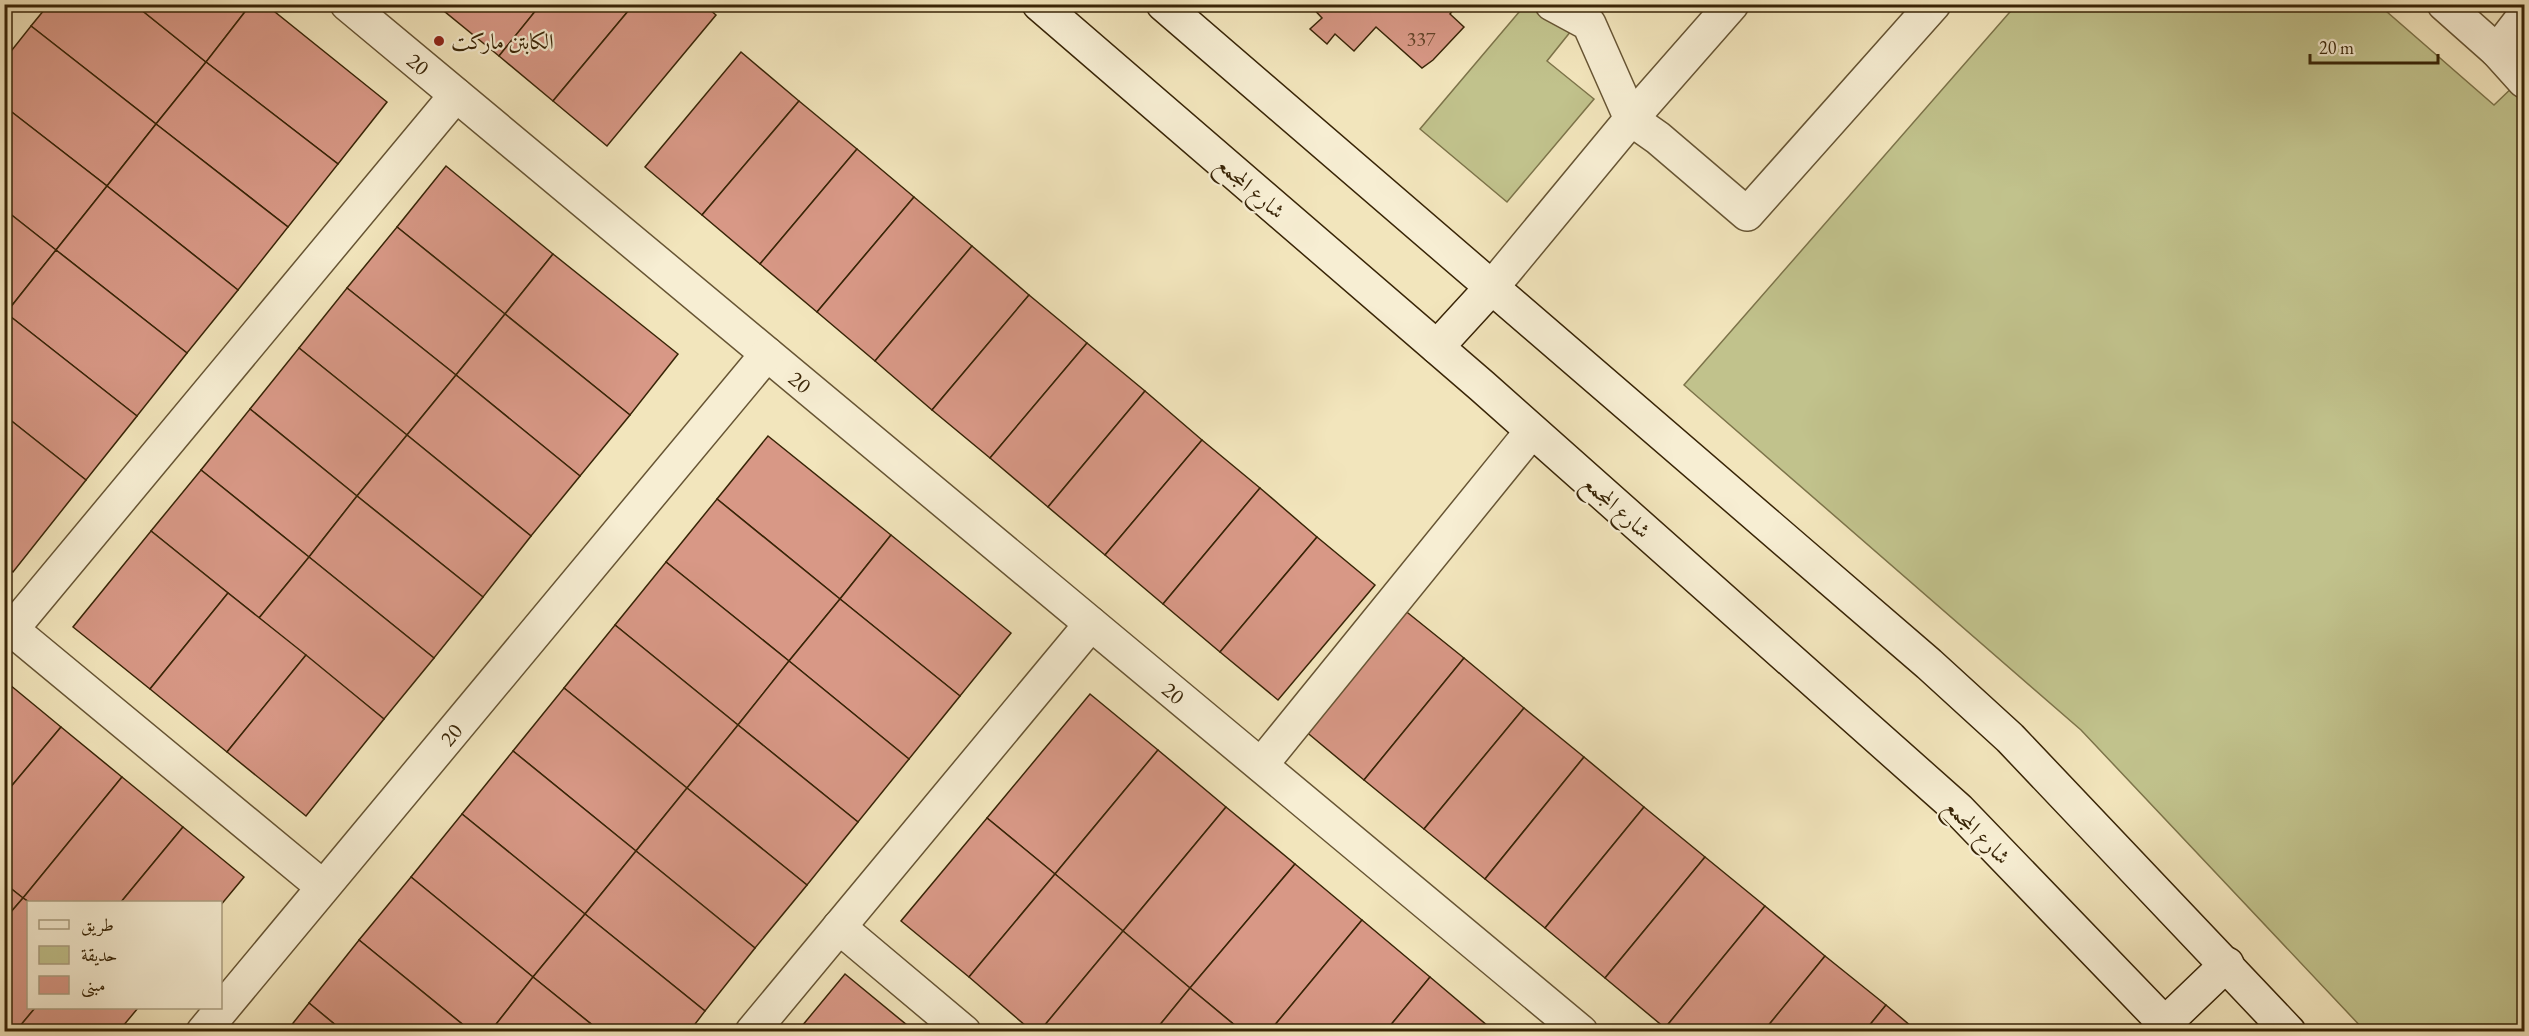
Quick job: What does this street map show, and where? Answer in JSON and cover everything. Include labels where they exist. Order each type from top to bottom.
[{"type":"street","name":"20","points":[[347,4],[1581,1032]]},
{"type":"street","name":"شارع المجمع","points":[[1039,4],[1437,347],[1958,809],[2164,1029]]},
{"type":"street","points":[[1163,4],[1978,708],[2010,738],[2227,964],[2289,1032]]},
{"type":"street","points":[[1552,4],[1597,14],[1631,120],[1658,138],[1747,214],[1934,4]]},
{"type":"street","points":[[1437,347],[1492,287],[1631,120],[1732,4]]},
{"type":"street","points":[[2444,4],[2497,51],[2524,81]]},
{"type":"street","points":[[2497,51],[2524,16]]},
{"type":"street","points":[[323,887],[8,626],[456,95]]},
{"type":"street","name":"20","points":[[203,1032],[767,354]]},
{"type":"street","points":[[1261,765],[1532,431]]},
{"type":"street","points":[[752,1032],[1091,624]]},
{"type":"street","points":[[838,927],[964,1032]]},
{"type":"street","points":[[2164,1029],[2227,964]]},
{"type":"green space","points":[[1525,5],[1540,5],[1571,31],[1547,61],[1594,99],[1507,202],[1420,129]]},
{"type":"green space","points":[[2016,5],[2379,5],[2494,105],[2518,82],[2524,89],[2524,1031],[2365,1031],[2081,730],[1684,385]]},
{"type":"building","points":[[49,4],[134,4],[206,62],[156,124],[31,26]]},
{"type":"building","points":[[134,4],[251,4],[206,62]]},
{"type":"building","points":[[251,4],[265,4],[387,102],[338,164],[206,62]]},
{"type":"building","points":[[437,4],[449,4],[444,11]]},
{"type":"building","points":[[449,4],[541,4],[499,56],[444,11]]},
{"type":"building","points":[[541,4],[634,4],[553,101],[499,56]]},
{"type":"building","points":[[634,4],[703,4],[716,15],[607,146],[553,101]]},
{"type":"building","points":[[1309,4],[1458,4],[1450,14],[1464,27],[1433,60],[1422,68],[1376,27],[1354,51],[1335,34],[1327,44],[1310,29],[1322,18]]},
{"type":"building","points":[[31,26],[156,124],[107,186],[4,106],[4,60]]},
{"type":"building","points":[[741,52],[799,101],[702,215],[645,167]]},
{"type":"building","points":[[206,62],[338,164],[288,227],[156,124]]},
{"type":"building","points":[[799,101],[857,149],[760,264],[702,215]]},
{"type":"building","points":[[4,106],[107,186],[56,250],[4,209]]},
{"type":"building","points":[[156,124],[288,227],[238,290],[107,186]]},
{"type":"building","points":[[857,149],[914,197],[817,312],[760,264]]},
{"type":"building","points":[[446,166],[553,254],[505,314],[397,227]]},
{"type":"building","points":[[107,186],[238,290],[187,353],[56,250]]},
{"type":"building","points":[[914,197],[972,246],[875,361],[817,312]]},
{"type":"building","points":[[4,209],[56,250],[6,313],[4,312]]},
{"type":"building","points":[[397,227],[505,314],[456,375],[347,288]]},
{"type":"building","points":[[972,246],[1029,295],[932,410],[875,361]]},
{"type":"building","points":[[56,250],[187,353],[137,416],[6,313]]},
{"type":"building","points":[[553,254],[678,354],[630,415],[505,314]]},
{"type":"building","points":[[347,288],[456,375],[407,435],[299,348]]},
{"type":"building","points":[[1029,295],[1087,343],[990,458],[932,410]]},
{"type":"building","points":[[6,313],[137,416],[86,480],[4,415]]},
{"type":"building","points":[[505,314],[630,415],[580,476],[456,375]]},
{"type":"building","points":[[1087,343],[1145,391],[1048,507],[990,458]]},
{"type":"building","points":[[299,348],[407,435],[357,496],[250,409]]},
{"type":"building","points":[[456,375],[580,476],[531,536],[407,435]]},
{"type":"building","points":[[1145,391],[1202,440],[1105,555],[1048,507]]},
{"type":"building","points":[[250,409],[357,496],[309,557],[201,470]]},
{"type":"building","points":[[4,415],[86,480],[13,572],[4,565]]},
{"type":"building","points":[[407,435],[531,536],[483,597],[357,496]]},
{"type":"building","points":[[768,436],[891,535],[840,599],[717,499]]},
{"type":"building","points":[[1202,440],[1260,488],[1163,604],[1105,555]]},
{"type":"building","points":[[201,470],[309,557],[259,618],[151,531]]},
{"type":"building","points":[[1260,488],[1317,537],[1220,652],[1163,604]]},
{"type":"building","points":[[357,496],[483,597],[434,658],[309,557]]},
{"type":"building","points":[[717,499],[840,599],[789,661],[666,562]]},
{"type":"building","points":[[151,531],[228,593],[150,689],[73,627]]},
{"type":"building","points":[[891,535],[1011,633],[960,696],[840,599]]},
{"type":"building","points":[[1317,537],[1375,585],[1278,700],[1220,652]]},
{"type":"building","points":[[309,557],[434,658],[384,719],[259,618]]},
{"type":"building","points":[[666,562],[789,661],[738,725],[615,625]]},
{"type":"building","points":[[228,593],[306,655],[227,752],[150,689]]},
{"type":"building","points":[[840,599],[960,696],[909,759],[789,661]]},
{"type":"building","points":[[1403,609],[1464,658],[1364,780],[1304,730]]},
{"type":"building","points":[[615,625],[738,725],[687,788],[564,688]]},
{"type":"building","points":[[306,655],[384,719],[306,816],[227,752]]},
{"type":"building","points":[[1464,658],[1524,708],[1424,829],[1364,780]]},
{"type":"building","points":[[789,661],[909,759],[858,822],[738,725]]},
{"type":"building","points":[[4,680],[61,727],[4,795]]},
{"type":"building","points":[[564,688],[687,788],[636,851],[513,751]]},
{"type":"building","points":[[1090,694],[1158,750],[1055,874],[987,818]]},
{"type":"building","points":[[1524,708],[1584,757],[1485,879],[1424,829]]},
{"type":"building","points":[[738,725],[858,822],[807,885],[687,788]]},
{"type":"building","points":[[61,727],[122,777],[23,898],[4,883],[4,795]]},
{"type":"building","points":[[1158,750],[1226,807],[1123,931],[1055,874]]},
{"type":"building","points":[[513,751],[636,851],[585,914],[462,814]]},
{"type":"building","points":[[1584,757],[1644,807],[1545,928],[1485,879]]},
{"type":"building","points":[[122,777],[183,827],[122,901],[28,901],[23,898]]},
{"type":"building","points":[[687,788],[807,885],[755,948],[636,851]]},
{"type":"building","points":[[1226,807],[1295,864],[1190,988],[1123,931]]},
{"type":"building","points":[[1644,807],[1705,857],[1605,978],[1545,928]]},
{"type":"building","points":[[462,814],[585,914],[533,977],[411,877]]},
{"type":"building","points":[[987,818],[1055,874],[969,977],[901,921]]},
{"type":"building","points":[[183,827],[244,877],[222,904],[222,901],[122,901]]},
{"type":"building","points":[[636,851],[755,948],[705,1011],[585,914]]},
{"type":"building","points":[[1705,857],[1765,906],[1665,1028],[1605,978]]},
{"type":"building","points":[[1295,864],[1362,920],[1269,1032],[1243,1032],[1190,988]]},
{"type":"building","points":[[1055,874],[1123,931],[1039,1032],[1033,1032],[969,977]]},
{"type":"building","points":[[411,877],[533,977],[490,1032],[472,1032],[359,940]]},
{"type":"building","points":[[4,883],[23,898],[4,920]]},
{"type":"building","points":[[23,898],[28,901],[27,1009],[34,1009],[15,1032],[4,1032],[4,920]]},
{"type":"building","points":[[1765,906],[1825,956],[1763,1032],[1670,1032],[1665,1028]]},
{"type":"building","points":[[585,914],[705,1011],[689,1032],[601,1032],[533,977]]},
{"type":"building","points":[[1362,920],[1430,977],[1385,1032],[1269,1032]]},
{"type":"building","points":[[1123,931],[1190,988],[1154,1032],[1039,1032]]},
{"type":"building","points":[[359,940],[472,1032],[344,1032],[309,1003]]},
{"type":"building","points":[[1825,956],[1886,1005],[1864,1032],[1763,1032]]},
{"type":"building","points":[[845,974],[913,1030],[912,1032],[797,1032]]},
{"type":"building","points":[[533,977],[601,1032],[490,1032]]},
{"type":"building","points":[[1430,977],[1495,1032],[1385,1032]]},
{"type":"building","points":[[1190,988],[1243,1032],[1154,1032]]},
{"type":"building","points":[[309,1003],[344,1032],[286,1032]]},
{"type":"building","points":[[1886,1005],[1918,1032],[1864,1032]]},
{"type":"building","points":[[34,1009],[137,1009],[118,1032],[15,1032]]},
{"type":"place","name":"الكابتن ماركت","points":[[439,41]]}]
